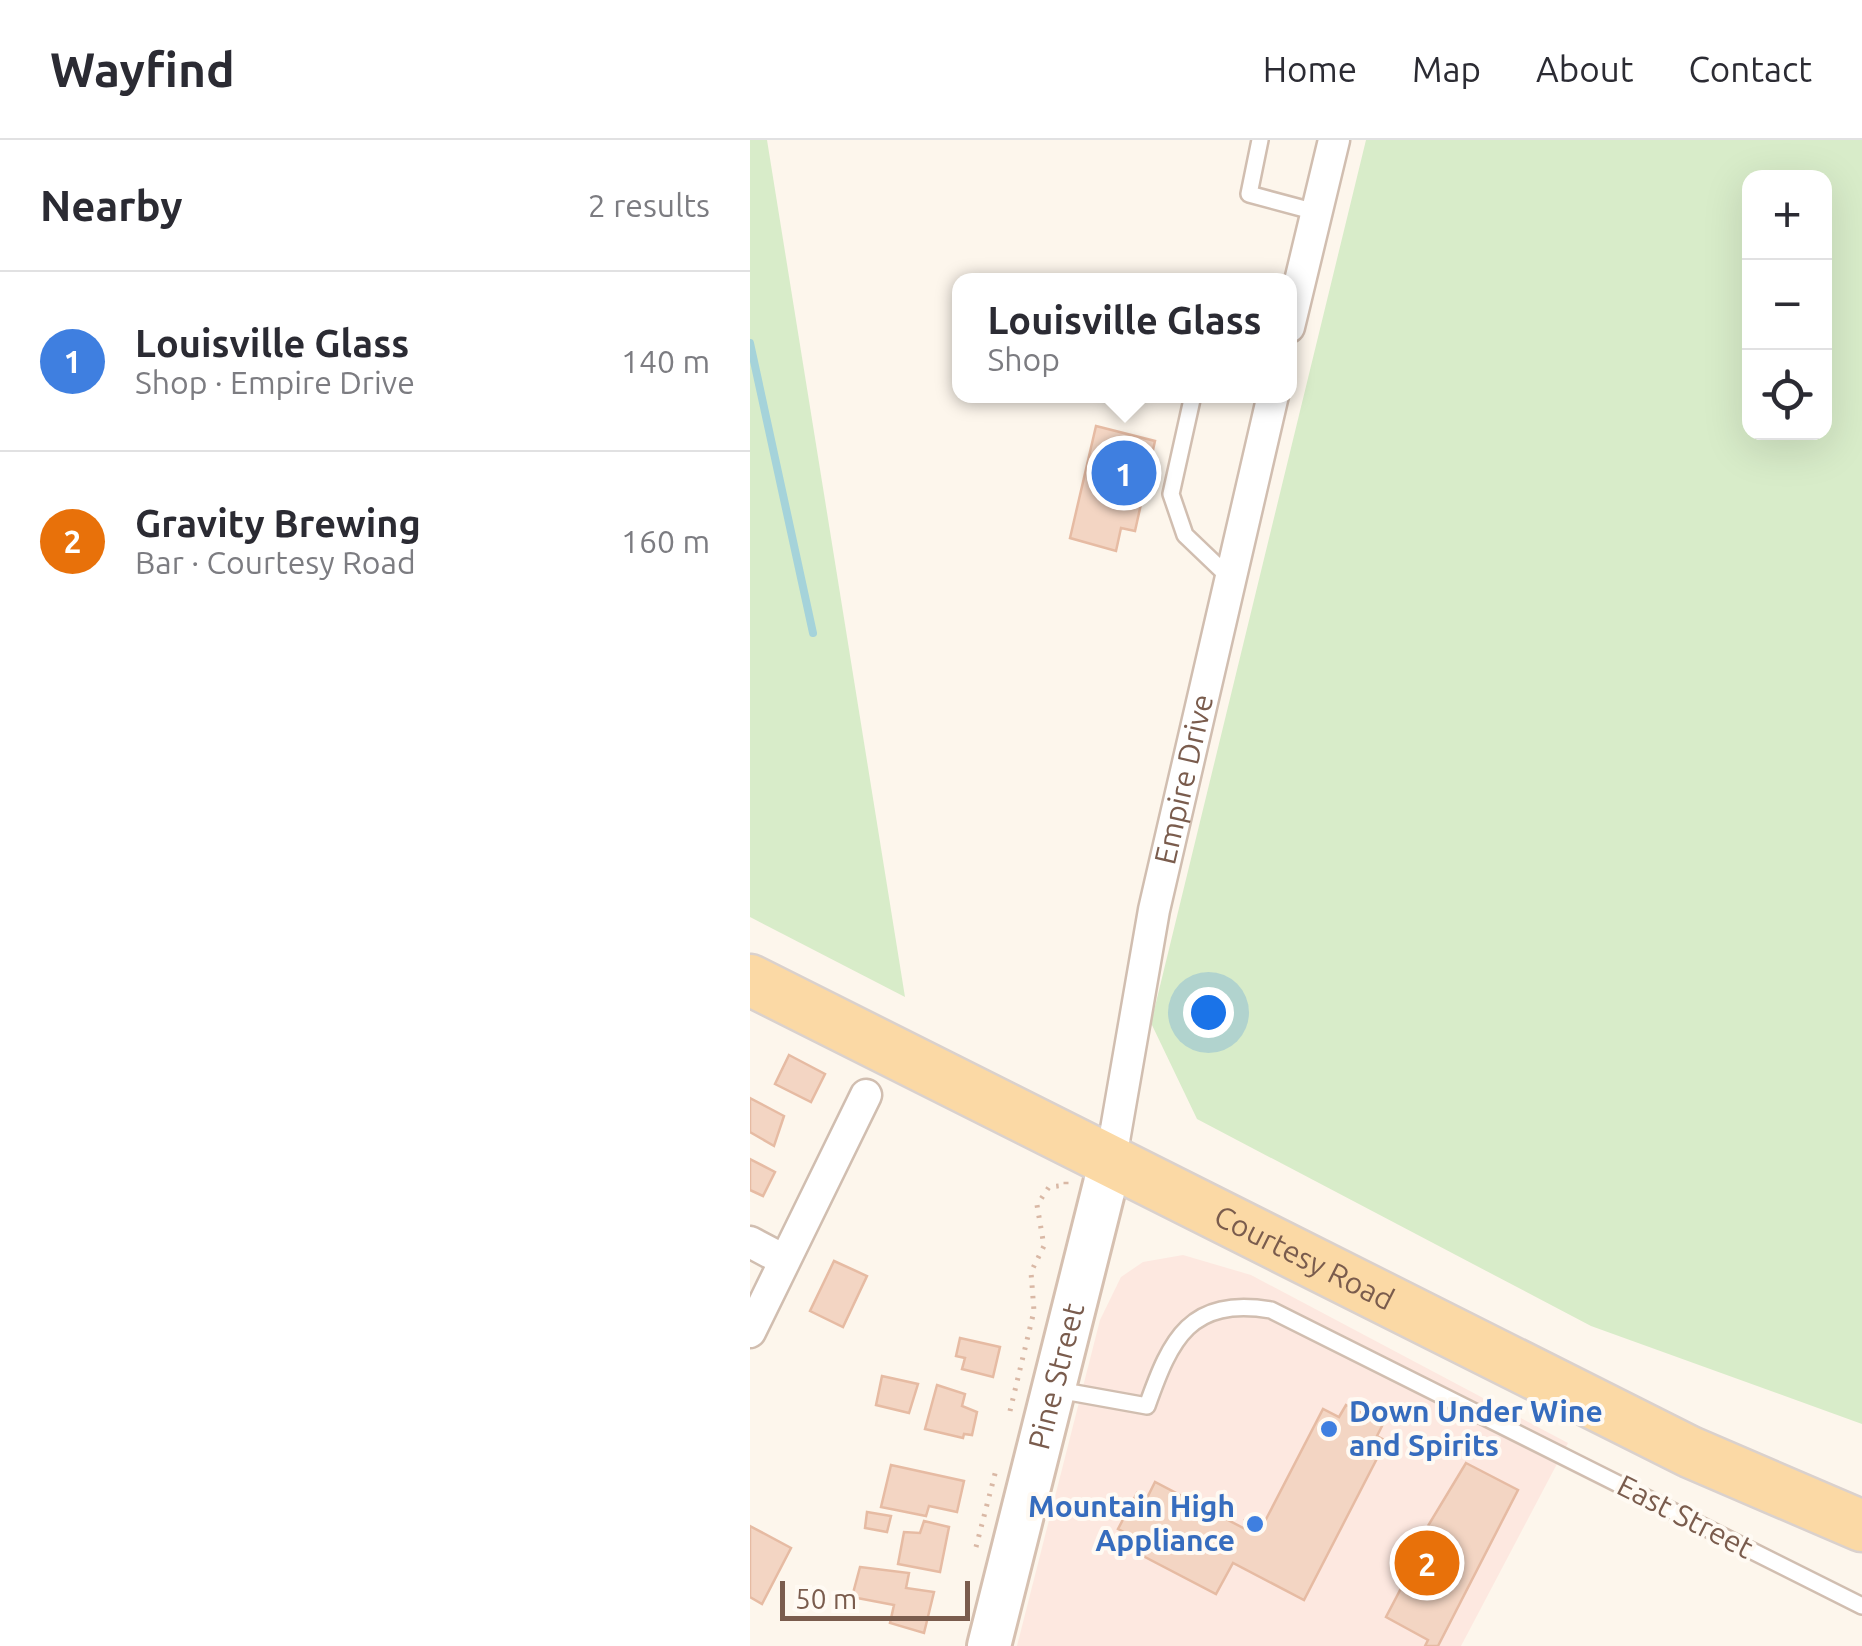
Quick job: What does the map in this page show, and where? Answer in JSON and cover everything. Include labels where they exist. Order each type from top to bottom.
[{"type":"main road","name":"Courtesy Road","points":[[750,980],[1690,1452],[1862,1526]]},
{"type":"street","points":[[1297,293],[1334,140]]},
{"type":"street","name":"Empire Drive","points":[[1089,1153],[1154,910],[1271,403]]},
{"type":"street","points":[[750,1332],[866,1095]]},
{"type":"street","name":"Pine Street","points":[[990,1646],[1053,1389],[1089,1153]]},
{"type":"street","points":[[750,1242],[784,1260]]},
{"type":"lane","points":[[1260,140],[1249,194],[1316,212]]},
{"type":"lane","points":[[1191,403],[1171,494],[1185,535],[1231,579]]},
{"type":"lane","name":"East Street","points":[[1053,1389],[1146,1406],[1164,1357],[1182,1330],[1208,1312],[1224,1308],[1240,1305],[1271,1310],[1862,1606]]},
{"type":"path","points":[[1007,1427],[1034,1311],[1031,1272],[1044,1246],[1036,1205],[1049,1187],[1066,1185],[1061,1166],[1089,1153]]},
{"type":"path","points":[[973,1562],[998,1460]]},
{"type":"shaded area","points":[[1183,1255],[1251,1275],[1568,1443],[1461,1646],[1017,1646],[1100,1320],[1121,1277],[1143,1262]]},
{"type":"green space","points":[[750,140],[767,140],[905,997],[750,917]]},
{"type":"green space","points":[[1366,140],[1862,140],[1862,1424],[1591,1326],[1197,1119],[1151,1023]]},
{"type":"building","points":[[1096,426],[1155,441],[1135,531],[1121,528],[1116,551],[1070,538]]},
{"type":"building","points":[[789,1055],[825,1074],[811,1102],[775,1084]]},
{"type":"building","points":[[750,1098],[784,1116],[774,1146],[750,1132]]},
{"type":"building","points":[[750,1159],[775,1172],[763,1196],[750,1190]]},
{"type":"building","points":[[834,1261],[867,1276],[843,1327],[810,1311]]},
{"type":"building","points":[[960,1338],[1000,1347],[993,1377],[962,1369],[965,1358],[956,1356]]},
{"type":"building","points":[[882,1376],[918,1384],[909,1413],[876,1405]]},
{"type":"building","points":[[937,1385],[965,1394],[962,1406],[977,1412],[972,1435],[964,1434],[963,1438],[925,1429]]},
{"type":"building","points":[[1346,1405],[1383,1424],[1377,1436],[1386,1441],[1304,1600],[1233,1563],[1216,1594],[1122,1545],[1128,1534],[1118,1529],[1137,1493],[1147,1498],[1155,1482],[1249,1531],[1245,1520],[1259,1515],[1263,1525],[1323,1409],[1339,1417]]},
{"type":"building","points":[[1466,1463],[1518,1490],[1438,1646],[1425,1646],[1428,1640],[1386,1617],[1409,1573],[1403,1570],[1411,1554]]},
{"type":"building","points":[[891,1465],[964,1481],[957,1512],[929,1506],[926,1516],[881,1507]]},
{"type":"building","points":[[867,1512],[891,1516],[887,1532],[865,1528]]},
{"type":"building","points":[[924,1521],[949,1527],[940,1572],[898,1564],[904,1532],[920,1533]]},
{"type":"building","points":[[750,1526],[791,1548],[762,1604],[750,1597]]},
{"type":"building","points":[[860,1567],[909,1573],[906,1588],[934,1592],[924,1633],[890,1623],[894,1605],[852,1597]]},
{"type":"waterway","points":[[750,343],[813,633]]},
{"type":"place","name":"Louisville Glass","points":[[1124,473]]},
{"type":"place","name":"Down Under Wine and Spirits","points":[[1329,1429]]},
{"type":"place","name":"Mountain High Appliance","points":[[1255,1524]]},
{"type":"place","name":"Gravity Brewing","points":[[1427,1563]]}]
